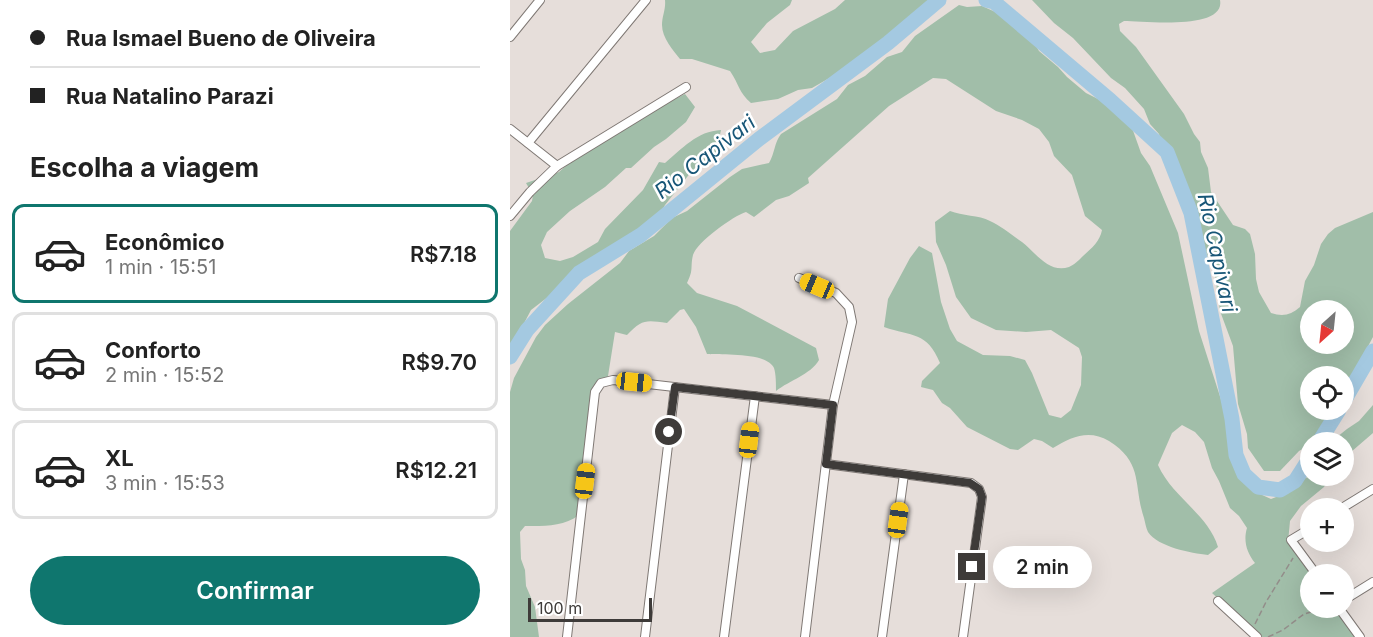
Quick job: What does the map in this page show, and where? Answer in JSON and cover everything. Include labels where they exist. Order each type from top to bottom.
[{"type":"street","points":[[510,37],[540,0]]},
{"type":"street","points":[[528,142],[646,0]]},
{"type":"street","points":[[510,216],[530,192],[557,166],[686,87]]},
{"type":"street","points":[[510,129],[557,166]]},
{"type":"street","points":[[799,278],[836,293],[849,307],[852,322],[833,405],[805,637]]},
{"type":"street","points":[[567,637],[595,392],[601,383],[613,380],[833,405]]},
{"type":"street","points":[[645,637],[675,387]]},
{"type":"street","points":[[724,637],[754,396]]},
{"type":"street","points":[[826,464],[970,483],[979,489],[982,497],[963,637]]},
{"type":"street","points":[[882,637],[904,474]]},
{"type":"street","points":[[1354,501],[1373,489]]},
{"type":"street","points":[[1300,535],[1291,540],[1309,564]]},
{"type":"street","points":[[1354,594],[1373,582]]},
{"type":"street","points":[[1218,600],[1254,635]]},
{"type":"street","points":[[1346,618],[1360,637]]},
{"type":"path","points":[[1254,635],[1266,602],[1287,572],[1298,549]]},
{"type":"path","points":[[1268,637],[1283,630],[1300,617]]},
{"type":"green space","points":[[665,0],[792,0],[790,5],[767,23],[751,42],[760,53],[775,50],[793,31],[835,9],[845,0],[935,0],[913,15],[857,65],[812,88],[798,90],[778,99],[751,103],[741,92],[730,71],[692,59],[680,59],[668,44],[662,30]]},
{"type":"green space","points":[[1032,0],[1220,0],[1218,10],[1210,16],[1197,20],[1164,23],[1124,21],[1119,24],[1120,31],[1136,47],[1184,114],[1200,142],[1201,152],[1208,168],[1211,192],[1233,225],[1245,229],[1250,234],[1255,254],[1259,292],[1271,313],[1287,314],[1300,307],[1300,354],[1354,354],[1354,300],[1301,300],[1305,281],[1314,265],[1321,244],[1328,234],[1335,228],[1373,212],[1373,337],[1354,372],[1354,366],[1300,366],[1300,420],[1332,420],[1328,432],[1300,432],[1300,450],[1280,471],[1264,471],[1248,448],[1247,434],[1238,404],[1233,346],[1220,311],[1215,275],[1185,190],[1163,147],[1159,134],[1150,124],[1144,109],[1073,38],[1054,23]]},
{"type":"green space","points":[[959,5],[982,6],[1011,19],[1032,39],[1039,51],[1067,77],[1086,93],[1112,106],[1131,125],[1141,153],[1150,166],[1178,233],[1199,331],[1243,468],[1260,494],[1271,499],[1300,481],[1300,486],[1325,486],[1311,498],[1300,498],[1300,507],[1290,521],[1288,542],[1304,564],[1300,564],[1300,618],[1343,618],[1357,637],[1260,637],[1212,593],[1255,563],[1247,547],[1245,538],[1247,528],[1230,508],[1212,468],[1204,442],[1195,432],[1182,425],[1172,433],[1158,465],[1172,487],[1213,535],[1218,547],[1208,555],[1184,551],[1159,542],[1148,532],[1133,466],[1120,449],[1109,441],[1102,437],[1087,435],[1053,448],[1034,439],[1018,450],[1010,449],[967,427],[950,408],[942,403],[933,390],[921,387],[922,381],[940,363],[935,353],[924,340],[884,327],[888,299],[919,246],[932,253],[941,302],[950,329],[957,341],[983,355],[1010,356],[1025,360],[1049,415],[1061,418],[1071,410],[1081,385],[1082,357],[1079,348],[1051,330],[1026,332],[996,330],[971,318],[956,297],[936,242],[935,222],[950,211],[986,219],[1022,242],[1049,265],[1062,268],[1073,265],[1089,250],[1097,241],[1102,230],[1085,216],[1072,175],[1054,156],[1049,142],[1039,129],[996,111],[946,79],[933,78],[889,106],[808,178],[809,183],[789,196],[776,200],[754,217],[746,212],[733,219],[701,243],[693,255],[687,283],[697,293],[737,306],[816,348],[819,360],[805,374],[776,391],[775,370],[763,359],[707,354],[696,327],[684,309],[667,323],[654,321],[641,323],[627,335],[615,332],[608,376],[599,393],[579,515],[560,524],[525,526],[520,532],[521,559],[525,570],[526,586],[535,607],[539,637],[510,637],[510,392],[514,378],[536,337],[545,325],[568,304],[620,263],[629,251],[654,236],[672,218],[687,211],[742,169],[769,163],[781,134],[837,99],[848,85],[865,76],[887,57],[902,52],[915,36]]},
{"type":"green space","points":[[685,94],[695,107],[686,122],[631,168],[626,168],[605,187],[570,211],[547,232],[541,245],[545,258],[560,261],[573,257],[598,242],[605,229],[643,190],[659,162],[665,163],[697,137],[721,130],[716,154],[691,172],[665,205],[658,218],[648,227],[625,243],[593,258],[574,277],[531,310],[510,350],[510,231],[532,201],[533,195],[526,183],[559,172],[600,136]]},
{"type":"green space","points":[[1373,405],[1373,433],[1354,449],[1354,432],[1343,432],[1359,421]]},
{"type":"waterway","name":"Rio Capivari","points":[[510,357],[527,330],[579,273],[641,235],[759,139],[888,43],[939,0]]},
{"type":"waterway","name":"Rio Capivari","points":[[986,0],[994,2],[1110,100],[1167,152],[1191,213],[1232,419],[1236,455],[1244,474],[1258,487],[1280,490],[1295,481],[1300,473]]},
{"type":"waterway","name":"Rio Capivari","points":[[1354,384],[1373,351]]},
{"type":"waterway","name":"Rio Capivari","points":[[1325,432],[1333,420]]},
{"type":"route","points":[[669,432],[675,387],[833,405],[826,464],[970,483],[979,489],[982,497],[972,567]]}]
